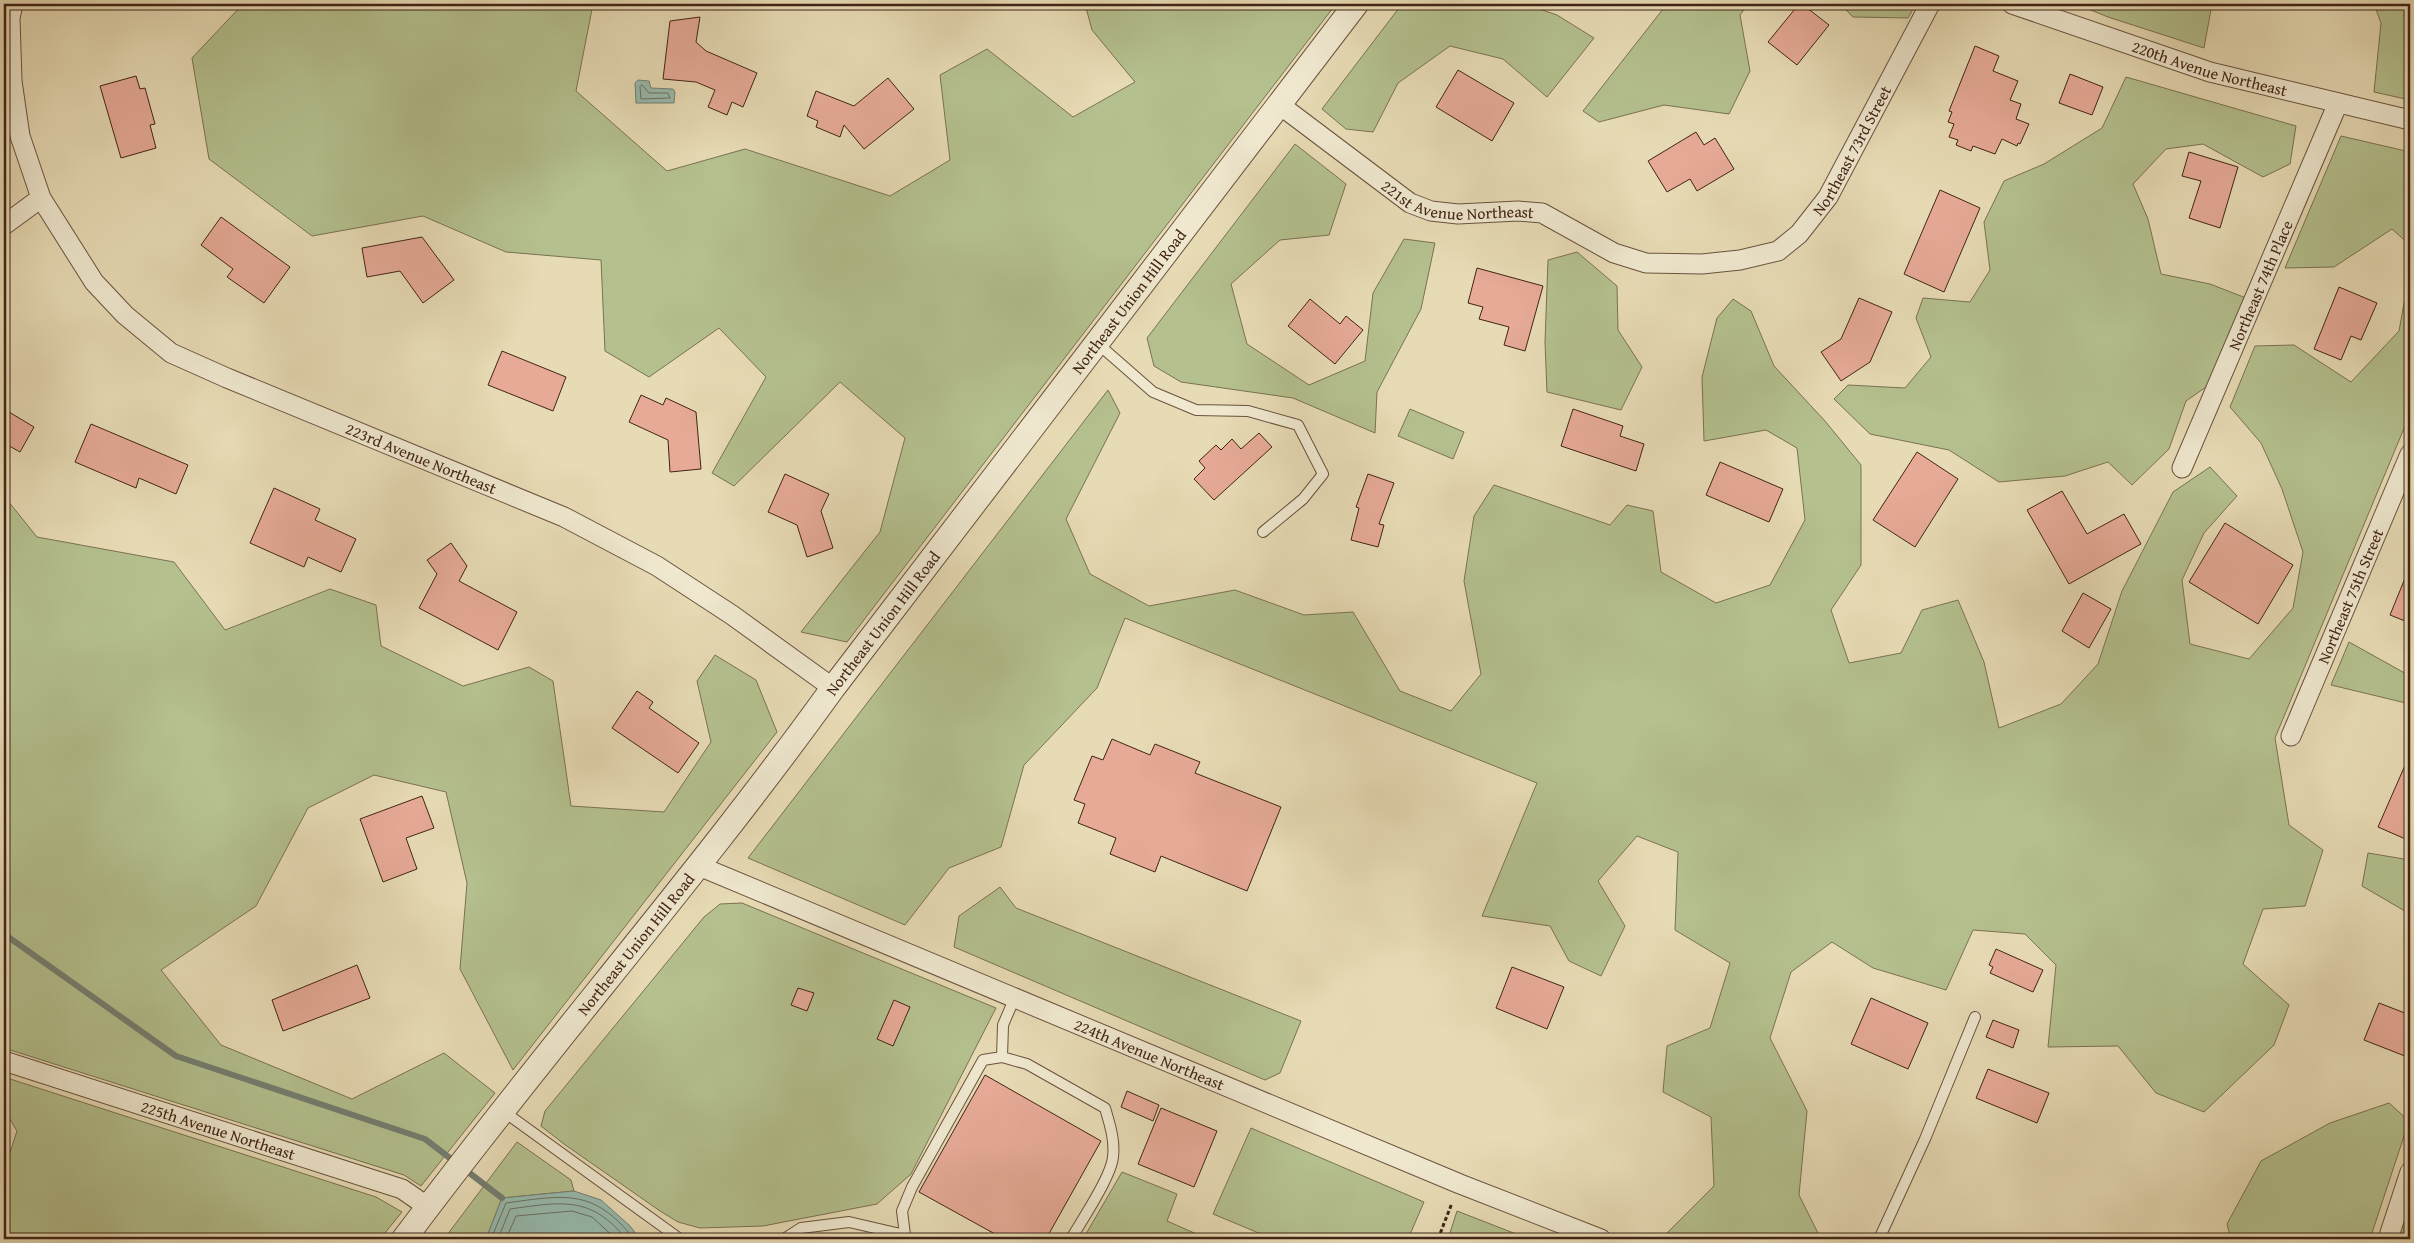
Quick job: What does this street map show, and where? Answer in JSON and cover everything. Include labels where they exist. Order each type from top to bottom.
[{"type":"street","name":"223rd Avenue Northeast","points":[[13,4],[10,18],[12,81],[20,136],[41,198],[94,282],[125,315],[172,353],[236,382],[564,517],[657,566],[732,615],[833,688]]},
{"type":"street","name":"Northeast Union Hill Road","points":[[404,1239],[772,773],[833,688],[1356,4]]},
{"type":"street","name":"Northeast 73rd Street","points":[[1740,260],[1778,251],[1800,234],[1828,197],[1930,4]]},
{"type":"street","name":"220th Avenue Northeast","points":[[2012,4],[2210,72],[2410,120]]},
{"type":"street","name":"Northeast 74th Place","points":[[2182,468],[2338,103]]},
{"type":"street","name":"221st Avenue Northeast","points":[[1280,104],[1410,203],[1431,211],[1458,214],[1518,211],[1542,214],[1614,252],[1646,262],[1702,264],[1740,260]]},
{"type":"street","points":[[4,225],[41,198]]},
{"type":"street","name":"Northeast 75th Street","points":[[2291,736],[2410,454]]},
{"type":"street","name":"224th Avenue Northeast","points":[[699,866],[1460,1184],[1601,1239]]},
{"type":"street","name":"225th Avenue Northeast","points":[[4,1061],[402,1189],[428,1207]]},
{"type":"street","points":[[2388,1239],[2410,1172]]},
{"type":"lane","points":[[1097,343],[1153,392],[1196,410],[1248,411],[1298,425],[1323,474],[1303,499],[1263,532]]},
{"type":"lane","points":[[1002,1057],[1003,1025],[1015,998]]},
{"type":"lane","points":[[1879,1239],[1924,1139],[1974,1017]]},
{"type":"lane","points":[[784,1239],[801,1228],[849,1222],[906,1237],[902,1212],[912,1187],[984,1060],[1002,1057],[1028,1064],[1105,1108],[1113,1133],[1113,1159],[1102,1185],[1071,1239]]},
{"type":"lane","points":[[504,1111],[680,1239]]},
{"type":"path","points":[[1438,1239],[1460,1184]]},
{"type":"green space","points":[[243,4],[593,4],[576,91],[667,171],[745,149],[890,196],[950,160],[940,75],[987,49],[1073,117],[1135,82],[1092,30],[1085,4],[1336,4],[847,642],[801,632],[880,532],[905,438],[840,382],[734,486],[712,473],[766,377],[719,328],[649,377],[605,351],[601,260],[506,252],[423,216],[312,236],[209,159],[192,58]]},
{"type":"green space","points":[[1402,4],[1525,4],[1557,15],[1594,38],[1547,97],[1503,59],[1450,46],[1398,83],[1373,132],[1346,129],[1322,109]]},
{"type":"green space","points":[[1667,4],[1748,4],[1740,15],[1750,71],[1729,114],[1664,105],[1599,122],[1583,111]]},
{"type":"green space","points":[[1840,4],[1916,4],[1908,18],[1853,17]]},
{"type":"green space","points":[[2076,4],[2212,4],[2204,48],[2108,17]]},
{"type":"green space","points":[[2374,4],[2410,4],[2410,100],[2374,92],[2381,23]]},
{"type":"green space","points":[[2126,77],[2296,126],[2290,164],[2263,177],[2203,144],[2166,149],[2133,184],[2148,219],[2161,274],[2210,284],[2246,298],[2209,385],[2186,401],[2169,449],[2132,485],[2108,462],[2065,476],[1999,482],[1949,450],[1870,434],[1834,399],[1848,385],[1905,388],[1931,357],[1916,318],[1923,298],[1970,302],[1990,270],[1984,222],[2004,181],[2044,164],[2102,128]]},
{"type":"green space","points":[[2341,136],[2410,152],[2410,245],[2392,229],[2334,267],[2285,268]]},
{"type":"green space","points":[[1295,144],[1346,184],[1329,235],[1280,240],[1231,284],[1247,344],[1309,385],[1365,361],[1373,293],[1404,239],[1435,243],[1421,309],[1377,392],[1375,433],[1293,398],[1181,382],[1154,366],[1147,338]]},
{"type":"green space","points":[[1577,252],[1617,286],[1618,330],[1642,367],[1621,410],[1547,392],[1545,342],[1548,260]]},
{"type":"green space","points":[[2410,270],[2410,414],[2275,738],[2289,825],[2323,850],[2305,906],[2263,909],[2243,964],[2289,1005],[2274,1045],[2204,1112],[2156,1093],[2118,1046],[2048,1047],[2056,965],[2025,934],[1973,930],[1946,990],[1873,968],[1832,942],[1791,972],[1770,1038],[1807,1111],[1799,1195],[1821,1239],[1661,1239],[1714,1186],[1711,1117],[1663,1092],[1667,1046],[1710,1028],[1730,963],[1675,930],[1678,852],[1637,836],[1598,881],[1625,926],[1601,976],[1569,961],[1550,926],[1482,916],[1537,783],[1125,618],[1097,688],[1024,765],[1001,847],[949,868],[905,925],[748,858],[1108,390],[1120,413],[1066,519],[1090,574],[1149,606],[1235,590],[1304,615],[1353,612],[1400,691],[1451,711],[1481,674],[1464,581],[1474,516],[1494,485],[1610,525],[1627,505],[1653,511],[1661,572],[1716,603],[1770,585],[1805,520],[1797,448],[1766,430],[1704,441],[1702,377],[1717,318],[1733,299],[1751,311],[1774,366],[1825,421],[1861,465],[1861,565],[1831,610],[1849,663],[1901,653],[1922,610],[1958,600],[1984,662],[1999,728],[2061,704],[2098,664],[2122,591],[2173,492],[2210,467],[2237,496],[2204,533],[2182,580],[2190,644],[2249,659],[2293,608],[2303,552],[2282,489],[2261,443],[2230,407],[2255,346],[2294,345],[2351,382],[2399,331]]},
{"type":"green space","points":[[1410,409],[1464,432],[1453,459],[1398,436]]},
{"type":"green space","points":[[4,496],[37,537],[174,562],[225,630],[330,589],[376,605],[381,646],[463,686],[529,667],[553,681],[571,806],[664,812],[711,742],[697,681],[715,655],[756,680],[777,732],[513,1070],[460,969],[467,883],[446,792],[374,775],[308,808],[256,906],[161,970],[221,1045],[352,1099],[444,1053],[495,1093],[421,1186],[404,1175],[4,1048]]},
{"type":"green space","points":[[2349,642],[2410,676],[2410,704],[2331,685]]},
{"type":"green space","points":[[2368,853],[2410,860],[2410,914],[2362,886]]},
{"type":"green space","points":[[1000,887],[1016,908],[1301,1021],[1280,1073],[1265,1080],[954,947],[959,916]]},
{"type":"green space","points":[[742,903],[996,1008],[911,1174],[877,1204],[763,1226],[700,1228],[678,1222],[660,1211],[541,1126],[545,1111],[704,917],[720,904]]},
{"type":"green space","points":[[4,1077],[376,1197],[402,1212],[380,1239],[4,1239],[4,1171],[17,1131],[4,1109]]},
{"type":"green space","points":[[2389,1103],[2409,1121],[2370,1239],[2231,1239],[2227,1224],[2261,1161],[2330,1123]]},
{"type":"green space","points":[[1251,1128],[1424,1202],[1408,1239],[1273,1239],[1213,1214]]},
{"type":"green space","points":[[517,1142],[571,1180],[574,1191],[502,1198],[486,1239],[444,1239]]},
{"type":"green space","points":[[1122,1172],[1177,1194],[1167,1221],[1208,1239],[1083,1239]]},
{"type":"green space","points":[[2410,1203],[2410,1239],[2398,1239]]},
{"type":"green space","points":[[1457,1211],[1529,1239],[1450,1239],[1449,1236]]},
{"type":"water","points":[[638,80],[649,81],[651,88],[673,89],[675,92],[674,103],[636,103],[635,83]]},
{"type":"water","points":[[574,1191],[601,1200],[630,1226],[640,1239],[486,1239],[502,1198]]},
{"type":"building","points":[[1799,4],[1802,4],[1829,25],[1797,65],[1768,42]]},
{"type":"building","points":[[700,17],[696,42],[706,51],[757,73],[743,107],[732,102],[727,115],[708,107],[715,90],[696,82],[663,79],[670,21]]},
{"type":"building","points":[[1975,46],[1999,56],[1993,71],[2018,81],[2010,100],[2021,104],[2016,119],[2029,124],[2020,144],[2018,143],[2017,146],[2002,139],[1995,154],[1973,146],[1971,151],[1956,145],[1958,140],[1949,137],[1954,124],[1948,122],[1952,112],[1949,111]]},
{"type":"building","points":[[1458,70],[1514,103],[1492,141],[1436,107]]},
{"type":"building","points":[[2070,74],[2103,87],[2092,115],[2059,103]]},
{"type":"building","points":[[136,76],[140,89],[145,88],[155,124],[150,125],[156,148],[121,158],[100,86]]},
{"type":"building","points":[[888,78],[914,109],[864,149],[844,125],[840,137],[816,127],[818,121],[807,116],[816,91],[854,106]]},
{"type":"building","points":[[1696,132],[1704,145],[1715,138],[1734,169],[1697,191],[1690,179],[1667,192],[1648,161]]},
{"type":"building","points":[[2189,152],[2238,167],[2220,228],[2189,218],[2201,181],[2182,176]]},
{"type":"building","points":[[1940,190],[1980,208],[1944,292],[1904,274]]},
{"type":"building","points":[[221,217],[290,267],[264,303],[227,277],[233,269],[201,245]]},
{"type":"building","points":[[422,237],[454,280],[423,303],[400,271],[367,277],[362,248]]},
{"type":"building","points":[[1477,268],[1543,286],[1525,351],[1504,345],[1509,327],[1479,319],[1483,307],[1468,303]]},
{"type":"building","points":[[2339,287],[2377,303],[2361,340],[2351,336],[2341,360],[2314,349]]},
{"type":"building","points":[[1859,298],[1892,312],[1870,362],[1841,381],[1821,352],[1841,339]]},
{"type":"building","points":[[1310,299],[1340,324],[1346,316],[1363,330],[1335,364],[1288,326]]},
{"type":"building","points":[[502,351],[566,377],[553,411],[488,385]]},
{"type":"building","points":[[641,395],[663,405],[666,398],[696,412],[701,469],[670,472],[668,440],[629,422]]},
{"type":"building","points":[[4,409],[34,427],[20,452],[4,443]]},
{"type":"building","points":[[1573,409],[1623,426],[1620,436],[1644,444],[1636,471],[1561,446]]},
{"type":"building","points":[[91,424],[188,465],[176,494],[139,478],[136,488],[75,462]]},
{"type":"building","points":[[1259,433],[1272,447],[1214,500],[1194,479],[1205,468],[1199,461],[1216,445],[1221,450],[1232,439],[1241,449]]},
{"type":"building","points":[[1917,452],[1958,479],[1915,547],[1873,520]]},
{"type":"building","points":[[1720,462],[1783,489],[1769,522],[1706,495]]},
{"type":"building","points":[[785,474],[829,494],[821,511],[833,548],[807,557],[797,525],[768,512]]},
{"type":"building","points":[[1368,474],[1394,483],[1379,524],[1384,525],[1378,547],[1351,540],[1359,508],[1356,507]]},
{"type":"building","points":[[274,488],[320,509],[315,520],[356,539],[341,572],[308,557],[304,567],[250,543]]},
{"type":"building","points":[[2062,491],[2087,534],[2124,514],[2141,544],[2069,584],[2027,510]]},
{"type":"building","points":[[2225,523],[2293,565],[2258,624],[2189,582]]},
{"type":"building","points":[[451,543],[467,566],[459,581],[517,612],[498,650],[419,608],[437,574],[427,560]]},
{"type":"building","points":[[2410,566],[2410,623],[2390,615]]},
{"type":"building","points":[[2083,593],[2111,609],[2089,648],[2062,631]]},
{"type":"building","points":[[637,691],[653,702],[649,708],[699,743],[678,773],[612,728]]},
{"type":"building","points":[[1112,739],[1150,755],[1155,744],[1200,762],[1195,773],[1281,807],[1247,891],[1161,856],[1155,872],[1110,854],[1116,838],[1078,823],[1085,804],[1074,800],[1092,756],[1103,760]]},
{"type":"building","points":[[2410,754],[2410,841],[2378,827]]},
{"type":"building","points":[[422,796],[434,828],[406,838],[417,869],[383,882],[360,819]]},
{"type":"building","points":[[1996,949],[2043,970],[2033,992],[1990,973],[1993,967],[1989,965]]},
{"type":"building","points":[[357,965],[370,998],[283,1031],[272,1000]]},
{"type":"building","points":[[1512,967],[1564,987],[1547,1029],[1496,1008]]},
{"type":"building","points":[[798,988],[814,993],[807,1011],[791,1005]]},
{"type":"building","points":[[1871,998],[1928,1023],[1908,1069],[1851,1044]]},
{"type":"building","points":[[894,1000],[910,1007],[893,1046],[877,1039]]},
{"type":"building","points":[[2379,1003],[2410,1015],[2410,1058],[2364,1040]]},
{"type":"building","points":[[1993,1020],[2019,1030],[2013,1048],[1986,1037]]},
{"type":"building","points":[[1988,1069],[2049,1093],[2037,1123],[1976,1098]]},
{"type":"building","points":[[985,1075],[1101,1141],[1046,1239],[1004,1239],[919,1192]]},
{"type":"building","points":[[1127,1091],[1159,1105],[1153,1121],[1121,1107]]},
{"type":"building","points":[[1161,1108],[1217,1131],[1194,1187],[1138,1164]]},
{"type":"waterway","points":[[4,934],[176,1056],[425,1139],[455,1162]]},
{"type":"waterway","points":[[463,1168],[502,1198]]}]
